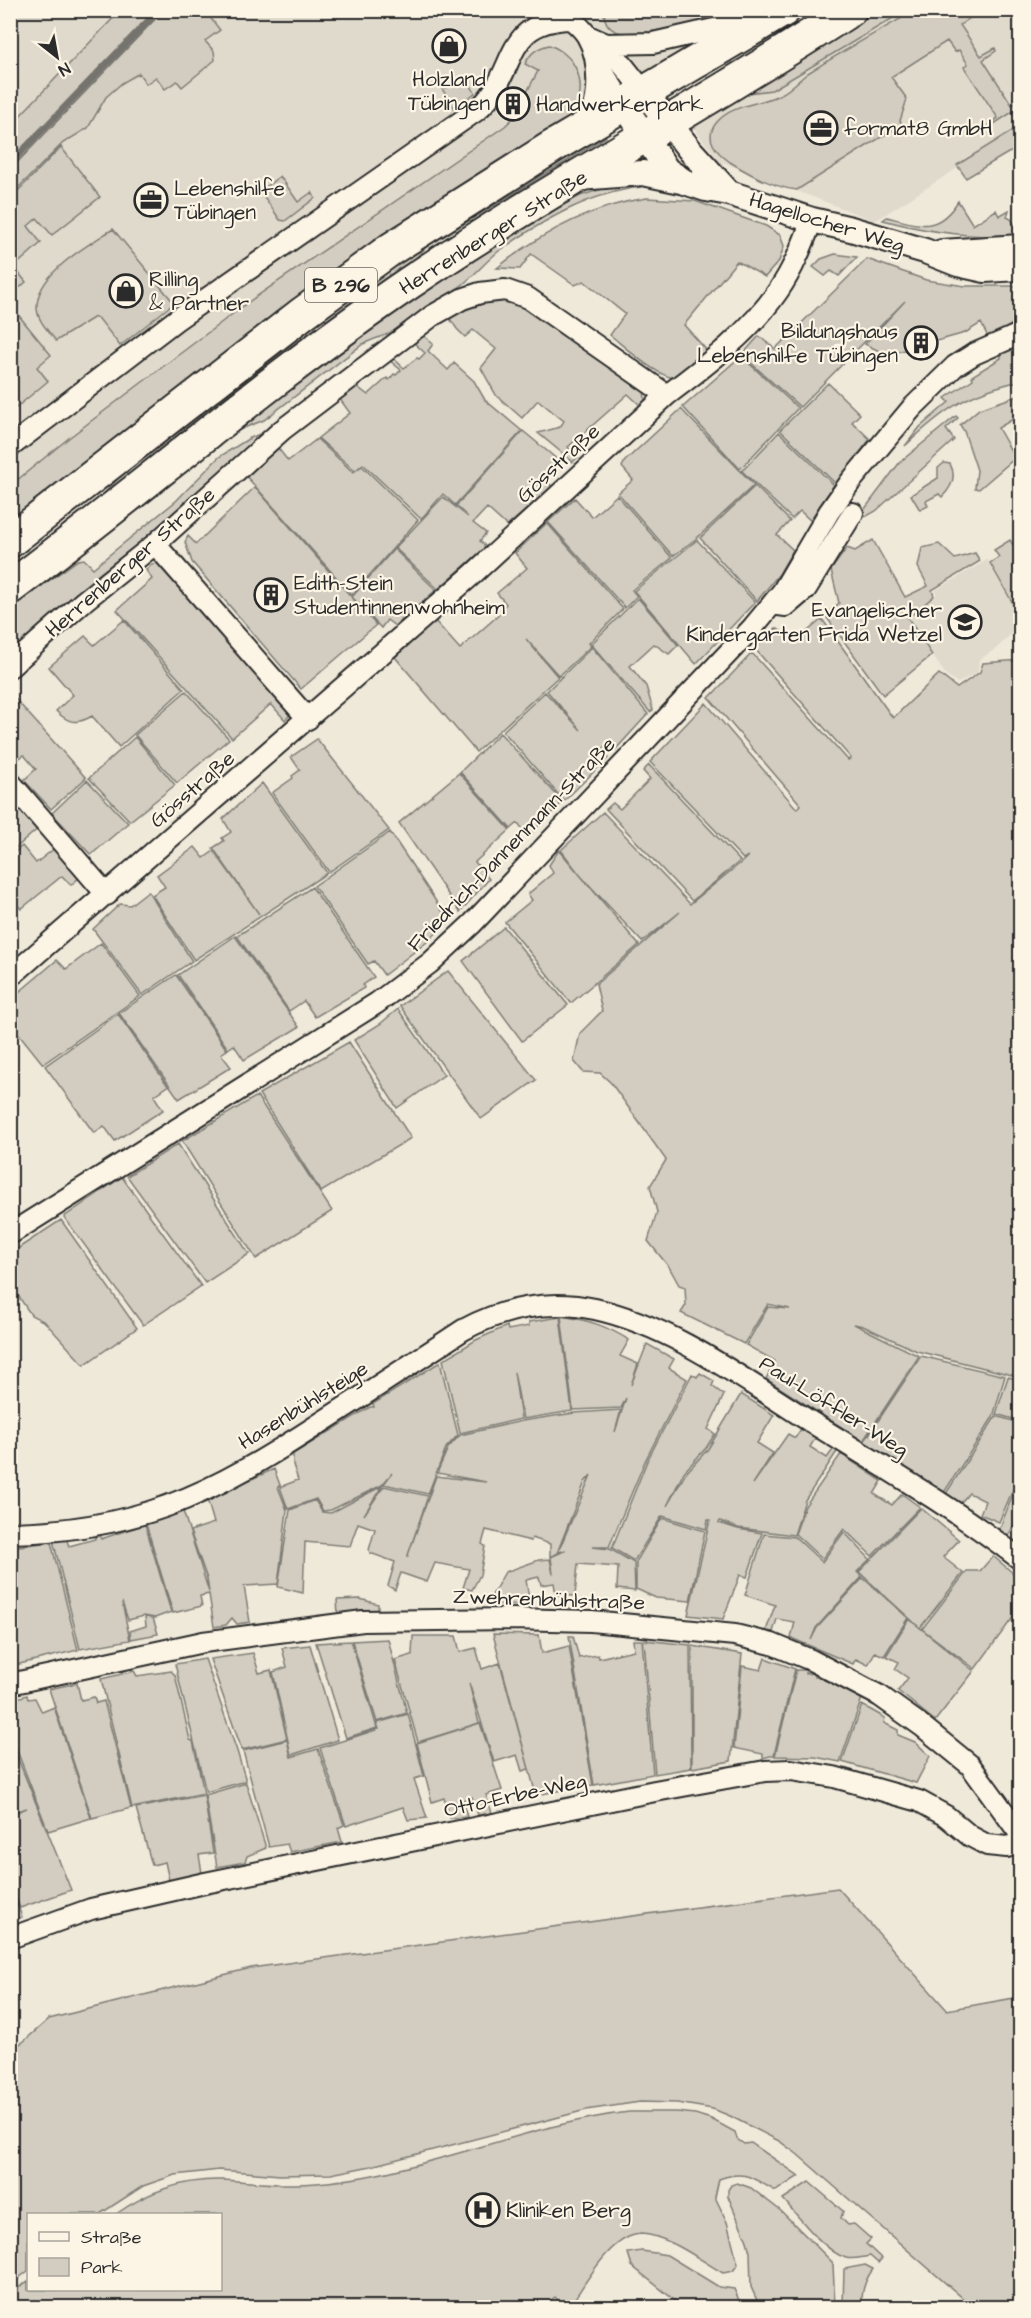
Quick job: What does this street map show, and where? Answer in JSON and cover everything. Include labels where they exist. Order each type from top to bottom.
[{"type":"main road","name":"Herrenberger Straße","points":[[10,588],[334,336],[448,257],[777,58],[850,10]]},
{"type":"main road","name":"Herrenberger Straße","points":[[10,541],[346,281],[460,204],[781,12]]},
{"type":"street","points":[[596,47],[672,40],[781,12]]},
{"type":"street","points":[[10,447],[176,320],[490,100],[518,42],[529,30],[546,22],[575,15],[635,99]]},
{"type":"street","points":[[580,131],[591,118],[596,106],[596,47]]},
{"type":"street","name":"Hagellocher Weg","points":[[635,99],[657,130],[729,193]]},
{"type":"street","name":"Hagellocher Weg","points":[[657,130],[667,170],[685,182],[925,251],[958,264],[985,270],[1020,268]]},
{"type":"street","points":[[577,178],[643,173],[685,182]]},
{"type":"street","name":"Gösstraße","points":[[10,977],[107,895],[472,575],[667,395],[741,333],[769,304],[789,272],[812,220]]},
{"type":"street","name":"Hagellocher Weg","points":[[925,251],[963,252],[1020,247]]},
{"type":"street","name":"Herrenberger Straße","points":[[10,667],[282,430],[432,316],[462,299],[480,293],[505,290],[528,298],[667,395]]},
{"type":"street","name":"Friedrich-Dannenmann-Straße","points":[[10,1234],[376,1003],[430,963],[465,931],[735,647],[782,592],[845,489],[912,408],[955,366],[974,354],[1020,334]]},
{"type":"street","points":[[772,604],[786,606],[806,589],[853,513]]},
{"type":"street","points":[[155,543],[308,719]]},
{"type":"street","points":[[10,782],[107,895]]},
{"type":"street","name":"Hasenbühlsteige","points":[[10,1533],[61,1530],[129,1518],[168,1506],[283,1448],[481,1320],[513,1310],[552,1305],[570,1305],[611,1313]]},
{"type":"street","name":"Paul-Löffler-Weg","points":[[611,1313],[660,1332],[740,1375],[975,1525],[1020,1559]]},
{"type":"street","name":"Zwehrenbühlstraße","points":[[10,1684],[204,1642],[363,1621],[512,1618],[591,1621],[735,1635],[772,1644],[811,1660],[880,1696],[970,1765],[1020,1834]]},
{"type":"street","name":"Otto-Erbe-Weg","points":[[10,1938],[91,1910],[205,1883],[655,1791],[765,1771],[791,1770],[834,1777],[919,1801],[946,1816],[970,1836],[987,1845],[1007,1847],[1020,1843]]},
{"type":"shaded area","points":[[11,11],[135,11],[11,139]]},
{"type":"shaded area","points":[[163,11],[11,169],[11,166]]},
{"type":"shaded area","points":[[181,11],[749,11],[651,68],[338,275],[11,514],[11,185]]},
{"type":"shaded area","points":[[868,11],[1020,11],[1020,128],[875,221],[719,161],[690,123]]},
{"type":"shaded area","name":"Evangelischer Kindergarten Frida Wetzel","points":[[987,560],[1020,617],[1020,625],[997,648],[979,660],[978,672],[958,683],[946,675],[907,619],[936,596],[936,590]]},
{"type":"green space","points":[[120,11],[205,11],[220,30],[205,41],[214,51],[215,60],[182,87],[177,81],[165,89],[156,77],[146,84],[139,73],[122,83],[106,97],[88,128],[63,143],[11,195],[11,125]]},
{"type":"green space","points":[[604,11],[734,11],[704,24],[630,34],[612,29],[606,22]]},
{"type":"green space","points":[[879,11],[905,11],[772,90],[748,93],[728,100]]},
{"type":"green space","points":[[914,11],[951,11],[954,15],[964,11],[973,16],[960,25],[981,56],[995,48],[996,51],[983,60],[1012,105],[1020,100],[1020,107],[988,128],[987,126],[998,118],[964,67],[968,64],[959,50],[955,52],[947,41],[891,77],[907,99],[900,121],[902,124],[797,190],[754,176],[730,162],[716,149],[711,134],[723,116],[738,108],[783,93],[808,73]]},
{"type":"green space","points":[[549,45],[569,58],[579,77],[579,99],[569,120],[11,523],[11,485],[70,437],[247,303],[505,126],[513,118],[538,71],[525,64],[535,51]]},
{"type":"green space","points":[[468,80],[475,93],[454,108],[442,89]]},
{"type":"green space","points":[[603,131],[606,137],[426,247],[403,272],[87,511],[138,458],[342,298]]},
{"type":"green space","points":[[1012,131],[1020,134],[1020,149],[1008,153],[966,178],[957,165]]},
{"type":"green space","points":[[61,147],[100,197],[52,235],[37,218],[28,226],[41,243],[14,267],[26,282],[18,289],[11,281],[11,198]]},
{"type":"green space","points":[[280,176],[298,202],[312,192],[315,198],[285,221],[280,220],[260,191]]},
{"type":"green space","points":[[643,184],[641,187],[603,195],[585,202],[532,229],[499,251],[462,285],[422,313],[393,331],[363,344],[264,420],[232,433],[235,425],[448,274],[536,219],[580,196],[611,186]]},
{"type":"green space","points":[[647,198],[695,201],[766,226],[780,235],[784,246],[779,261],[765,277],[737,261],[684,325],[709,353],[680,377],[673,378],[655,370],[610,335],[625,314],[584,281],[575,285],[531,254],[520,269],[497,268],[531,243],[587,214],[606,207]]},
{"type":"green space","points":[[958,201],[973,225],[996,210],[999,216],[1009,210],[1007,217],[1016,227],[1020,224],[1020,235],[951,234],[883,220],[887,217],[909,223],[935,223],[943,219]]},
{"type":"green space","points":[[113,229],[174,303],[120,346],[100,320],[95,317],[56,341],[44,326],[37,308],[39,295],[45,283],[77,252]]},
{"type":"green space","points":[[835,254],[857,257],[839,276],[831,271],[825,276],[813,267],[821,259]]},
{"type":"green space","points":[[867,259],[926,280],[965,286],[1020,286],[1020,319],[989,339],[981,323],[965,333],[887,355],[865,344],[905,301],[800,407],[742,355],[759,336],[775,349]]},
{"type":"green space","points":[[483,296],[522,301],[644,387],[645,401],[640,405],[628,394],[568,447],[578,457],[573,462],[538,433],[560,427],[564,421],[538,400],[522,418],[496,395],[481,368],[496,349],[473,330],[465,337],[448,316]]},
{"type":"green space","points":[[11,306],[51,355],[37,367],[48,381],[11,412]]},
{"type":"green space","points":[[422,334],[433,344],[428,351],[448,370],[454,363],[474,381],[485,400],[522,431],[455,505],[443,494],[421,519],[363,464],[355,471],[318,438],[350,413],[339,398],[356,386],[368,395],[387,378],[389,380],[394,374],[396,375],[401,370],[389,360],[392,357],[404,368],[425,353],[412,341]]},
{"type":"green space","points":[[1020,344],[1020,381],[985,391],[957,404],[905,446],[920,427],[949,402],[945,398],[973,379],[972,376],[1001,358],[1001,354]]},
{"type":"green space","points":[[741,356],[798,408],[740,469],[683,407]]},
{"type":"green space","points":[[828,383],[860,414],[852,422],[870,439],[836,484],[780,430]]},
{"type":"green space","points":[[1020,395],[1020,415],[998,428],[1015,458],[979,489],[975,488],[977,470],[960,425],[979,409]]},
{"type":"green space","points":[[681,409],[754,485],[697,538],[673,556],[618,493],[633,480],[622,467],[625,461]]},
{"type":"green space","points":[[956,416],[958,418],[946,429],[954,440],[876,511],[867,516],[861,514],[900,462]]},
{"type":"green space","points":[[523,431],[558,460],[542,477],[553,487],[507,526],[487,508],[473,523],[486,533],[480,541],[486,547],[438,589],[395,548],[443,497],[468,517],[456,506]]},
{"type":"green space","points":[[779,432],[834,485],[810,520],[800,511],[792,519],[742,471]]},
{"type":"green space","points":[[262,433],[249,449],[161,526],[98,575],[11,655],[11,608],[78,560],[84,559],[93,568],[176,501],[219,457]]},
{"type":"green space","points":[[317,439],[353,472],[362,466],[418,520],[352,595],[246,476],[278,448],[288,461]]},
{"type":"green space","points":[[944,463],[950,464],[953,473],[948,490],[942,497],[939,494],[926,501],[928,506],[920,510],[911,495],[938,478],[938,468]]},
{"type":"green space","points":[[755,486],[790,521],[777,535],[793,550],[779,574],[757,601],[700,538]]},
{"type":"green space","points":[[255,487],[376,625],[301,689],[192,562],[185,542],[188,536],[196,544]]},
{"type":"green space","points":[[617,495],[672,558],[632,590],[637,596],[625,608],[548,522],[575,498],[592,517]]},
{"type":"green space","points":[[547,523],[623,609],[589,643],[591,646],[559,676],[526,639],[558,677],[476,752],[395,657],[435,621],[460,649],[502,612],[501,609],[506,604],[497,593],[527,568],[515,553]]},
{"type":"green space","points":[[697,540],[755,602],[696,664],[634,591]]},
{"type":"green space","points":[[873,540],[905,597],[928,586],[918,567],[922,548],[939,544],[955,559],[975,553],[980,561],[932,590],[934,596],[908,618],[932,655],[883,695],[825,615],[839,603],[831,570],[847,548],[855,551]]},
{"type":"green space","points":[[1010,540],[1013,545],[1020,541],[1020,616],[990,563],[999,557],[994,550]]},
{"type":"green space","points":[[394,549],[436,590],[395,626],[387,620],[381,628],[352,597]]},
{"type":"green space","points":[[158,563],[166,567],[288,711],[289,716],[285,720],[271,704],[232,738],[117,610],[152,579],[146,570],[152,564]]},
{"type":"green space","points":[[638,598],[678,645],[669,654],[654,644],[630,666],[646,686],[653,710],[650,712],[591,644]]},
{"type":"green space","points":[[822,619],[893,718],[939,674],[957,688],[980,672],[983,663],[1020,660],[1020,1377],[917,1351],[854,1324],[919,1356],[863,1441],[766,1379],[775,1361],[746,1345],[768,1307],[790,1309],[768,1304],[744,1344],[681,1313],[686,1305],[685,1287],[679,1285],[669,1267],[648,1241],[657,1212],[650,1186],[666,1160],[611,1083],[600,1073],[583,1072],[574,1061],[580,1033],[602,1011],[596,984],[680,912],[642,942],[580,875],[561,850],[603,812],[690,904],[743,861],[748,856],[743,859],[650,762],[706,703],[797,809],[801,805],[709,698],[752,653],[848,760],[851,758],[755,649],[776,628],[796,641]]},
{"type":"green space","points":[[124,620],[184,689],[119,747],[92,716],[77,722],[65,718],[56,711],[73,695],[49,667],[85,636],[94,645]]},
{"type":"green space","points":[[592,647],[648,714],[615,750],[609,743],[601,751],[608,758],[564,801],[503,731],[545,692],[581,730],[547,691]]},
{"type":"green space","points":[[186,691],[229,739],[177,783],[135,735]]},
{"type":"green space","points":[[10,693],[86,778],[51,809],[24,780],[36,769],[24,755],[11,764]]},
{"type":"green space","points":[[500,733],[563,802],[528,836],[518,823],[511,829],[460,772]]},
{"type":"green space","points":[[135,737],[175,785],[130,821],[89,778]]},
{"type":"green space","points":[[317,739],[389,830],[329,872],[272,793],[300,770],[291,757]]},
{"type":"green space","points":[[649,765],[740,861],[692,901],[606,809],[613,803],[620,809],[650,779],[643,771]]},
{"type":"green space","points":[[459,773],[510,830],[475,862],[489,879],[460,912],[399,823]]},
{"type":"green space","points":[[87,780],[128,823],[91,855],[52,813]]},
{"type":"green space","points":[[262,783],[327,873],[194,960],[152,895],[165,887],[157,875],[195,847],[204,858],[214,851],[259,914],[213,848],[224,841],[222,838],[231,832],[223,819]]},
{"type":"green space","points":[[10,793],[40,827],[11,852],[10,852]]},
{"type":"green space","points":[[390,832],[449,921],[427,942],[384,975],[374,961],[368,964],[314,886]]},
{"type":"green space","points":[[22,846],[36,863],[55,848],[80,877],[71,885],[62,876],[21,909],[11,897],[10,856]]},
{"type":"green space","points":[[559,850],[639,945],[571,1003],[505,922],[532,900],[528,894],[553,873],[549,865]]},
{"type":"green space","points":[[312,887],[374,977],[363,985],[364,988],[315,1017],[304,1001],[289,1011],[237,936]]},
{"type":"green space","points":[[148,891],[192,961],[142,995],[93,929],[120,904],[130,905]]},
{"type":"green space","points":[[504,927],[568,1005],[522,1041],[463,961]]},
{"type":"green space","points":[[235,936],[299,1027],[244,1060],[234,1045],[228,1049],[178,975]]},
{"type":"green space","points":[[101,943],[140,996],[43,1064],[11,1024],[11,999],[57,960],[66,969]]},
{"type":"green space","points":[[448,971],[536,1080],[481,1119],[400,1006]]},
{"type":"green space","points":[[176,975],[227,1050],[221,1054],[231,1067],[179,1099],[119,1013]]},
{"type":"green space","points":[[398,1009],[444,1075],[397,1108],[354,1040],[380,1024]]},
{"type":"green space","points":[[118,1014],[168,1086],[154,1096],[163,1110],[115,1141],[104,1126],[94,1133],[45,1066]]},
{"type":"green space","points":[[349,1042],[411,1138],[321,1192],[259,1094]]},
{"type":"green space","points":[[257,1096],[332,1211],[256,1259],[182,1141]]},
{"type":"green space","points":[[178,1144],[249,1254],[205,1283],[127,1176]]},
{"type":"green space","points":[[122,1177],[201,1286],[143,1325],[64,1217]]},
{"type":"green space","points":[[61,1220],[137,1328],[84,1365],[45,1322],[31,1315],[11,1285],[11,1253]]},
{"type":"green space","points":[[561,1316],[596,1324],[629,1340],[620,1356],[638,1364],[631,1385],[647,1344],[674,1359],[669,1368],[687,1379],[645,1461],[609,1547],[592,1547],[610,1549],[634,1563],[635,1591],[617,1589],[618,1567],[578,1564],[575,1596],[556,1595],[554,1583],[541,1585],[539,1577],[526,1580],[530,1605],[487,1604],[505,1572],[539,1560],[550,1559],[553,1574],[551,1557],[566,1550],[558,1552],[591,1475],[585,1482],[557,1553],[550,1557],[550,1544],[532,1538],[531,1541],[486,1530],[482,1544],[485,1546],[480,1575],[472,1590],[463,1588],[469,1569],[435,1563],[427,1582],[401,1573],[395,1590],[388,1586],[395,1562],[370,1553],[375,1529],[358,1523],[350,1546],[305,1542],[303,1593],[278,1587],[290,1510],[315,1500],[322,1512],[331,1513],[382,1486],[364,1515],[384,1486],[428,1496],[407,1558],[436,1476],[486,1482],[437,1473],[448,1448],[460,1435],[522,1421],[574,1413],[621,1410],[615,1432],[626,1398],[621,1408],[573,1410]]},
{"type":"green space","points":[[560,1317],[572,1411],[523,1419],[514,1372],[521,1419],[460,1433],[443,1360],[476,1340],[507,1326],[508,1330],[529,1326],[529,1322]]},
{"type":"green space","points":[[921,1356],[1005,1376],[993,1417],[943,1494],[864,1442]]},
{"type":"green space","points":[[440,1362],[458,1435],[446,1448],[428,1494],[384,1484],[392,1473],[382,1485],[331,1510],[323,1511],[316,1499],[288,1509],[280,1487],[298,1480],[293,1465],[293,1454],[370,1407],[374,1407],[373,1404]]},
{"type":"green space","points":[[700,1373],[714,1381],[712,1386],[724,1395],[708,1429],[715,1434],[706,1448],[684,1472],[667,1506],[686,1473],[708,1449],[741,1394],[774,1415],[757,1443],[773,1453],[753,1484],[788,1434],[795,1438],[803,1426],[817,1435],[810,1447],[827,1458],[835,1447],[838,1450],[805,1500],[794,1535],[738,1528],[720,1521],[719,1523],[738,1529],[762,1533],[747,1577],[740,1575],[723,1619],[688,1615],[710,1520],[708,1520],[706,1529],[662,1516],[634,1561],[612,1548],[647,1461],[692,1374],[697,1377]]},
{"type":"green space","points":[[1008,1377],[1020,1380],[1020,1421],[996,1414]]},
{"type":"green space","points":[[996,1416],[1020,1423],[1020,1473],[999,1522],[980,1514],[985,1501],[969,1493],[959,1505],[945,1495]]},
{"type":"green space","points":[[841,1454],[882,1481],[874,1494],[892,1505],[902,1494],[920,1507],[872,1556],[844,1529],[822,1559],[795,1534],[805,1506]]},
{"type":"green space","points":[[274,1469],[287,1510],[278,1584],[244,1586],[250,1622],[237,1624],[232,1618],[226,1625],[214,1627],[209,1594],[200,1596],[202,1606],[173,1613],[146,1524],[183,1511],[209,1592],[207,1579],[190,1531],[214,1523],[207,1499]]},
{"type":"green space","points":[[1020,1476],[1020,1530],[1013,1526],[1008,1537],[998,1533]]},
{"type":"green space","points":[[921,1508],[959,1540],[943,1557],[963,1573],[920,1628],[859,1572]]},
{"type":"green space","points":[[662,1518],[705,1531],[690,1601],[656,1598],[636,1589],[636,1562]]},
{"type":"green space","points":[[145,1524],[171,1612],[155,1618],[144,1616],[128,1620],[122,1602],[130,1640],[80,1649],[53,1540],[66,1538],[69,1546],[95,1539],[95,1535],[99,1535],[101,1539]]},
{"type":"green space","points":[[844,1532],[870,1559],[857,1572],[862,1577],[816,1628],[811,1640],[817,1628],[863,1578],[908,1618],[884,1656],[875,1652],[868,1665],[856,1659],[853,1664],[791,1638],[795,1622],[777,1619],[773,1632],[766,1631],[775,1605],[745,1595],[764,1534],[795,1537],[822,1562]]},
{"type":"green space","points":[[51,1542],[78,1650],[11,1666],[11,1547]]},
{"type":"green space","points":[[993,1556],[1020,1579],[1020,1608],[975,1669],[922,1629],[967,1571],[980,1571]]},
{"type":"green space","points":[[360,1599],[378,1604],[378,1614],[338,1614],[337,1600]]},
{"type":"green space","points":[[145,1617],[153,1618],[158,1634],[131,1639],[130,1631],[146,1626]]},
{"type":"green space","points":[[909,1619],[974,1671],[935,1721],[898,1691],[908,1678],[895,1669],[899,1662],[886,1656]]},
{"type":"green space","points":[[493,1634],[539,1635],[542,1653],[569,1646],[593,1785],[536,1795]]},
{"type":"green space","points":[[413,1636],[456,1636],[460,1652],[476,1648],[482,1669],[500,1663],[529,1769],[522,1771],[517,1755],[494,1762],[469,1683],[479,1723],[418,1742],[395,1660],[412,1655]]},
{"type":"green space","points":[[569,1636],[573,1636],[579,1658],[598,1655],[599,1658],[634,1650],[633,1640],[642,1640],[653,1774],[594,1785]]},
{"type":"green space","points":[[388,1639],[407,1713],[377,1722],[352,1641]]},
{"type":"green space","points":[[644,1640],[690,1645],[691,1768],[655,1774]]},
{"type":"green space","points":[[351,1641],[377,1728],[346,1738],[316,1643]]},
{"type":"green space","points":[[310,1645],[338,1740],[291,1755],[273,1672],[287,1667],[282,1648]]},
{"type":"green space","points":[[692,1646],[742,1654],[731,1761],[692,1768]]},
{"type":"green space","points":[[253,1653],[259,1673],[271,1670],[287,1739],[242,1750],[210,1659]]},
{"type":"green space","points":[[765,1658],[795,1669],[774,1755],[763,1758],[763,1754],[734,1748],[742,1666],[761,1670]]},
{"type":"green space","points":[[205,1659],[246,1781],[206,1792],[175,1664]]},
{"type":"green space","points":[[796,1670],[806,1670],[806,1674],[815,1673],[815,1677],[823,1677],[824,1680],[841,1686],[862,1698],[840,1762],[815,1757],[775,1756]]},
{"type":"green space","points":[[134,1671],[137,1676],[171,1671],[175,1675],[204,1793],[132,1808],[101,1679]]},
{"type":"green space","points":[[77,1683],[81,1700],[94,1697],[96,1703],[104,1701],[131,1808],[92,1818],[49,1689]]},
{"type":"green space","points":[[27,1695],[28,1699],[35,1698],[42,1712],[54,1707],[91,1818],[48,1831],[11,1735],[11,1700]]},
{"type":"green space","points":[[862,1705],[885,1718],[884,1723],[898,1730],[898,1735],[915,1742],[930,1756],[916,1783],[842,1762]]},
{"type":"green space","points":[[408,1714],[424,1776],[414,1779],[427,1818],[408,1820],[403,1807],[346,1826],[320,1748],[379,1729],[377,1723]]},
{"type":"green space","points":[[480,1723],[502,1790],[486,1795],[492,1813],[478,1815],[472,1797],[463,1800],[467,1817],[450,1818],[444,1798],[432,1802],[417,1743]]},
{"type":"green space","points":[[10,1739],[71,1890],[20,1908],[11,1884],[11,1814],[27,1808],[11,1813]]},
{"type":"green space","points":[[287,1740],[291,1757],[318,1749],[344,1825],[338,1828],[342,1842],[290,1852],[287,1844],[269,1847],[243,1751]]},
{"type":"green space","points":[[246,1783],[266,1848],[247,1856],[245,1862],[217,1867],[205,1795]]},
{"type":"green space","points":[[204,1795],[213,1853],[199,1855],[202,1873],[169,1880],[165,1862],[152,1865],[136,1808]]},
{"type":"green space","points":[[11,1887],[22,1917],[10,1921]]},
{"type":"green space","points":[[838,1888],[947,2010],[1020,1997],[1020,2307],[973,2307],[797,2154],[779,2141],[713,2109],[677,2103],[640,2102],[586,2110],[371,2166],[331,2174],[280,2175],[219,2170],[175,2175],[143,2186],[102,2213],[27,2213],[27,2272],[11,2284],[11,2049],[23,2042],[49,2019],[251,1968]]},
{"type":"green space","name":"Kliniken Berg","points":[[629,2112],[695,2114],[711,2119],[735,2132],[737,2139],[744,2144],[751,2143],[799,2176],[776,2191],[743,2175],[719,2179],[715,2197],[727,2222],[738,2264],[733,2271],[723,2273],[672,2243],[641,2234],[619,2243],[609,2252],[569,2307],[565,2307],[555,2297],[541,2308],[11,2307],[11,2293],[27,2282],[27,2291],[222,2291],[222,2213],[118,2213],[140,2199],[166,2188],[208,2180],[286,2184],[337,2181],[421,2164],[546,2128]]},
{"type":"green space","points":[[809,2182],[843,2211],[841,2218],[848,2225],[854,2224],[871,2239],[866,2244],[882,2259],[878,2263],[870,2256],[846,2258],[829,2249],[783,2199]]},
{"type":"green space","points":[[737,2183],[751,2188],[781,2211],[831,2261],[835,2307],[760,2307],[751,2287],[750,2252],[747,2241],[728,2196],[731,2185]]},
{"type":"green space","points":[[642,2251],[667,2255],[719,2287],[734,2289],[742,2307],[683,2307],[632,2266],[628,2253]]},
{"type":"green space","points":[[865,2265],[873,2269],[864,2287],[862,2307],[843,2307],[844,2269]]},
{"type":"waterway","points":[[10,163],[158,10]]},
{"type":"place","name":"Holzland Tübingen","points":[[449,46]]},
{"type":"place","name":"Handwerkerpark","points":[[513,104]]},
{"type":"place","name":"format8 GmbH","points":[[821,128]]},
{"type":"place","name":"Lebenshilfe Tübingen","points":[[151,200]]},
{"type":"place","name":"Rilling & Partner","points":[[126,291]]},
{"type":"place","name":"Bildungshaus Lebenshilfe Tübingen","points":[[921,343]]},
{"type":"place","name":"Edith-Stein Studentinnenwohnheim","points":[[271,595]]},
{"type":"place","name":"Evangelischer Kindergarten Frida Wetzel","points":[[965,622]]},
{"type":"place","name":"Kliniken Berg","points":[[483,2210]]}]
